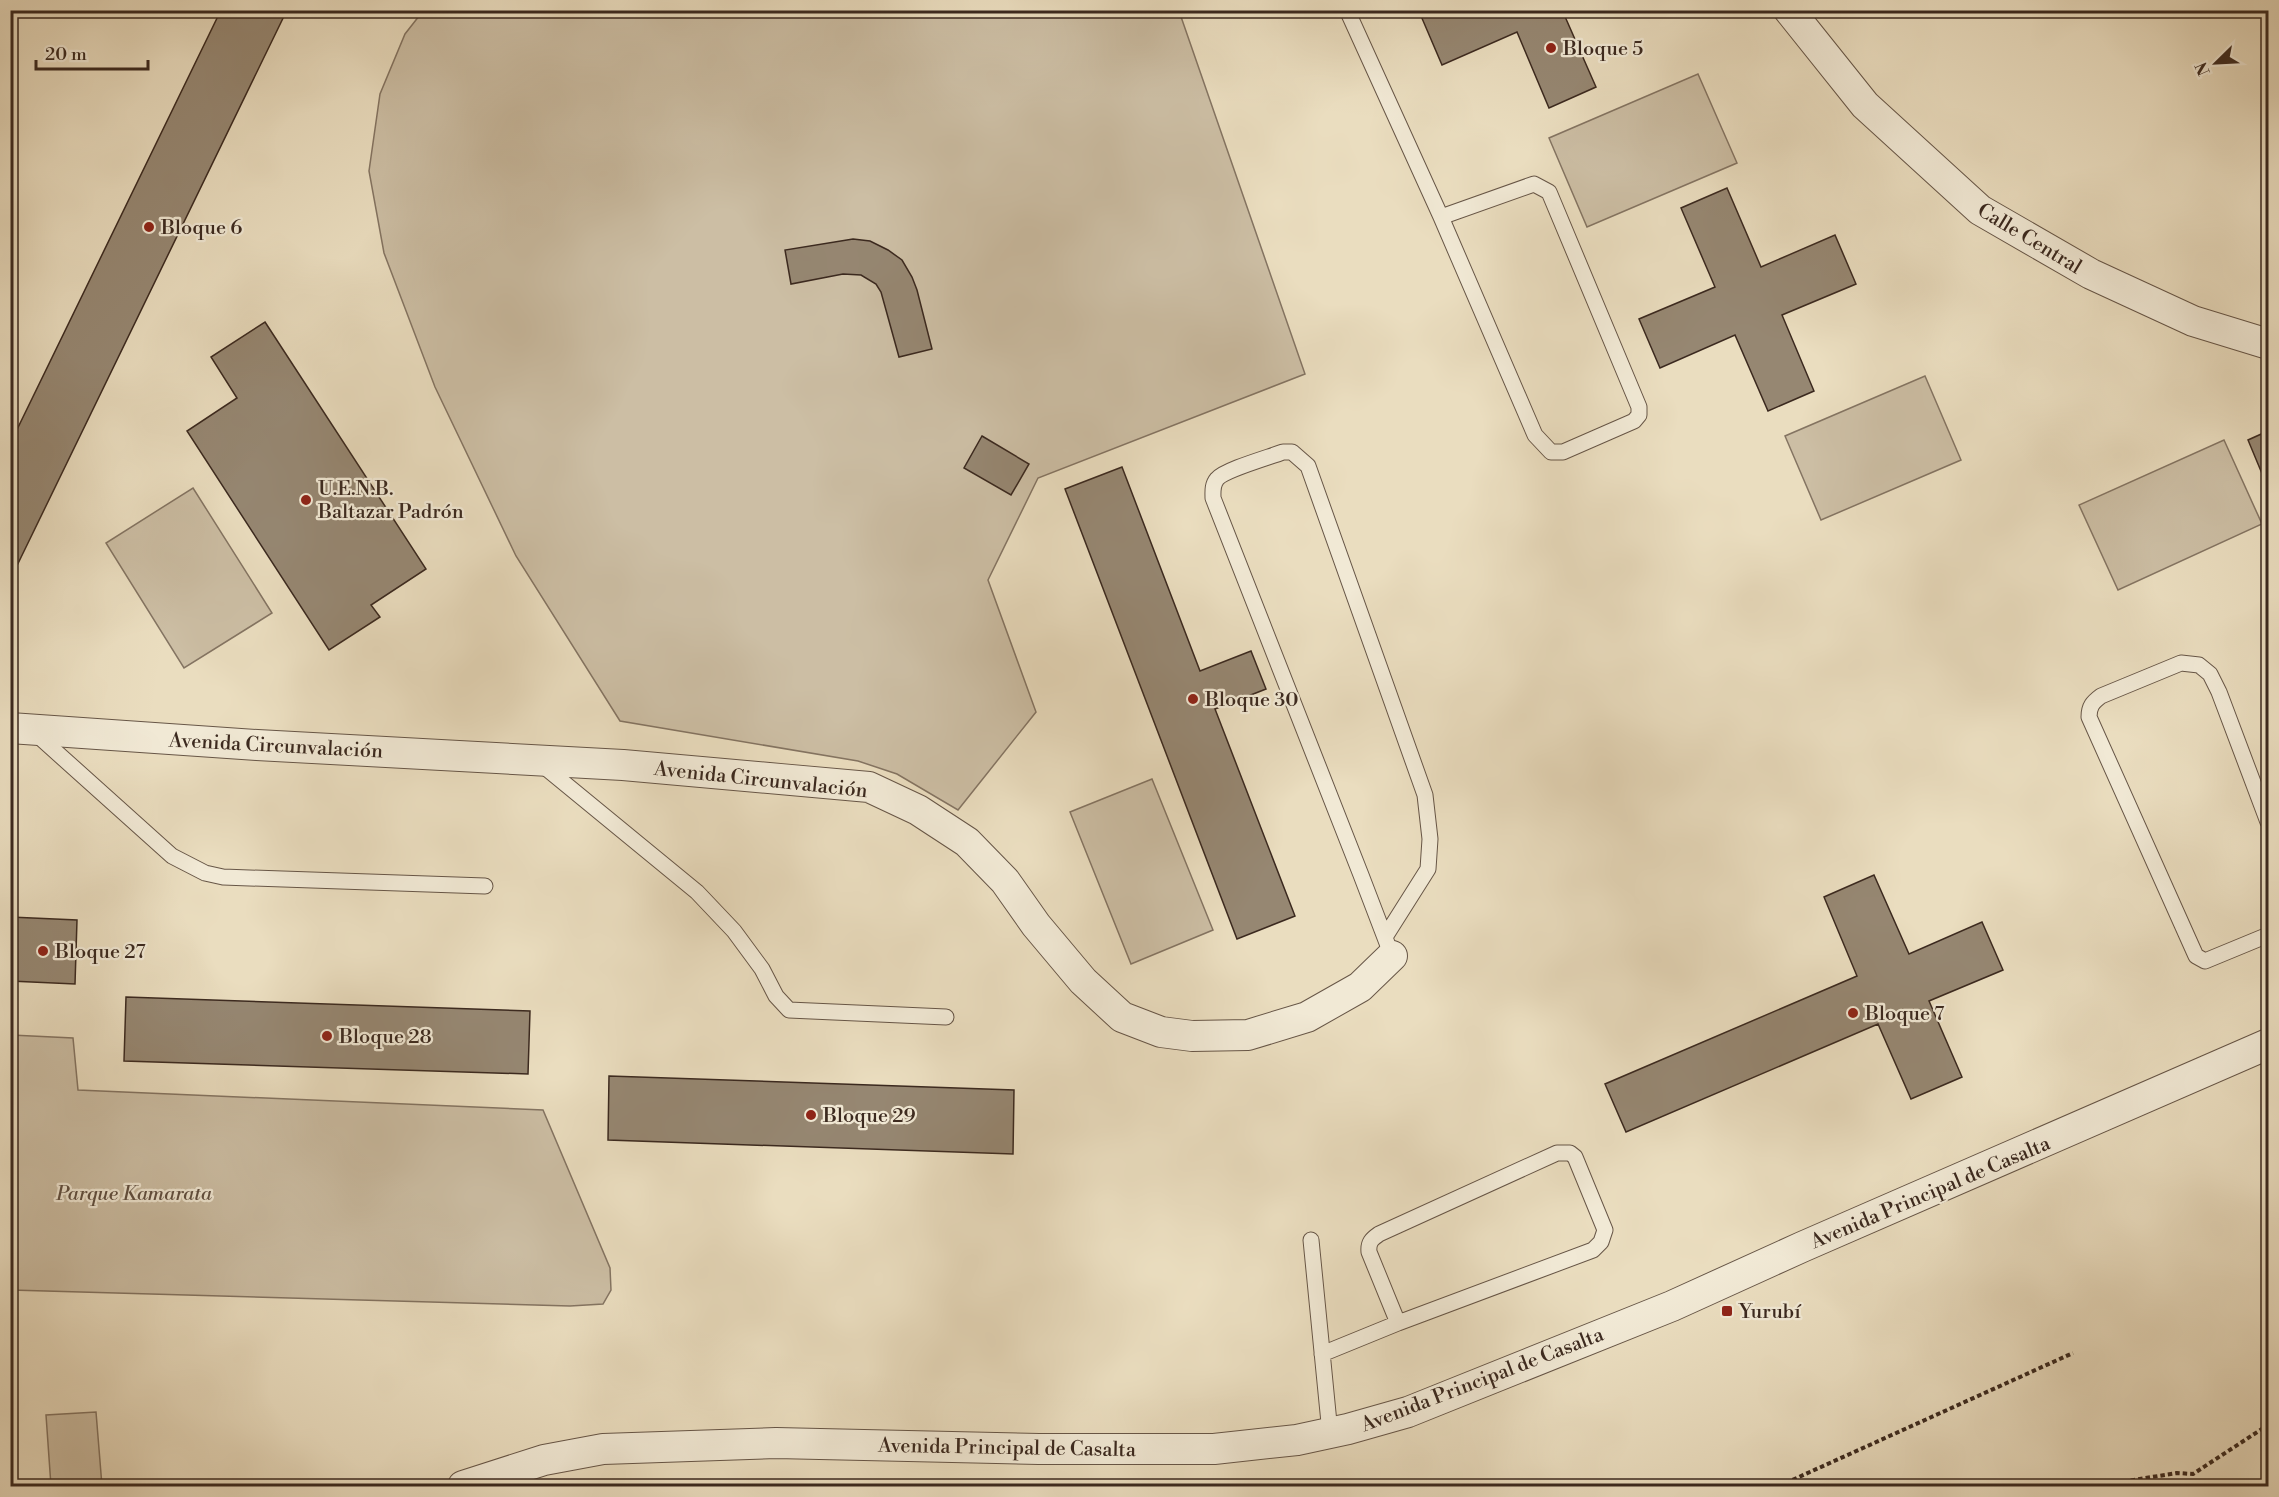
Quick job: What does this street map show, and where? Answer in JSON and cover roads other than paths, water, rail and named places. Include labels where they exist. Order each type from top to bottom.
[{"type":"street","name":"Calle Central","points":[[1789,10],[1865,105],[1980,210],[2091,274],[2193,321],[2268,344]]},
{"type":"street","name":"Avenida Circunvalación","points":[[21,728],[257,745],[622,765],[869,787],[918,810],[967,842],[1005,881],[1036,925],[1083,981],[1122,1017],[1161,1032],[1192,1036],[1248,1035],[1307,1017],[1360,987],[1388,947]]},
{"type":"street","name":"Avenida Principal de Casalta","points":[[463,1486],[544,1460],[603,1449],[776,1443],[1039,1449],[1214,1449],[1297,1440],[1348,1430],[1408,1412],[1672,1306],[2268,1044]]},
{"type":"lane","points":[[1347,10],[1441,217],[1535,435],[1551,452],[1563,452],[1634,421],[1639,416],[1639,407],[1549,192],[1534,184],[1441,217]]},
{"type":"lane","points":[[1283,452],[1292,452],[1308,466],[1425,795],[1430,838],[1428,869],[1388,947],[1213,498],[1213,488],[1217,479],[1226,473],[1283,452]]},
{"type":"lane","points":[[2268,822],[2219,692],[2210,674],[2199,665],[2181,663],[2101,696],[2093,702],[2089,709],[2089,717],[2196,956],[2205,961],[2268,935]]},
{"type":"lane","points":[[21,728],[172,856],[205,873],[223,877],[485,886]]},
{"type":"lane","points":[[536,760],[697,892],[734,931],[762,969],[776,996],[789,1010],[946,1017]]},
{"type":"lane","points":[[1322,1354],[1593,1250],[1601,1242],[1605,1230],[1575,1157],[1570,1154],[1557,1153],[1372,1239],[1368,1245],[1369,1252],[1398,1323]]},
{"type":"lane","points":[[1311,1240],[1330,1433]]},
{"type":"place","name":"Bloque 5","points":[[1551,48]]},
{"type":"place","name":"Bloque 6","points":[[149,227]]},
{"type":"place","name":"U.E.N.B. Baltazar Padrón","points":[[306,500]]},
{"type":"place","name":"Bloque 30","points":[[1193,699]]},
{"type":"place","name":"Bloque 27","points":[[43,951]]},
{"type":"place","name":"Bloque 7","points":[[1853,1013]]},
{"type":"place","name":"Bloque 28","points":[[327,1036]]},
{"type":"place","name":"Bloque 29","points":[[811,1115]]},
{"type":"place","name":"Yurubí","points":[[1727,1311]]},
{"type":"park label","name":"Parque Kamarata","points":[[134,1193]]}]
